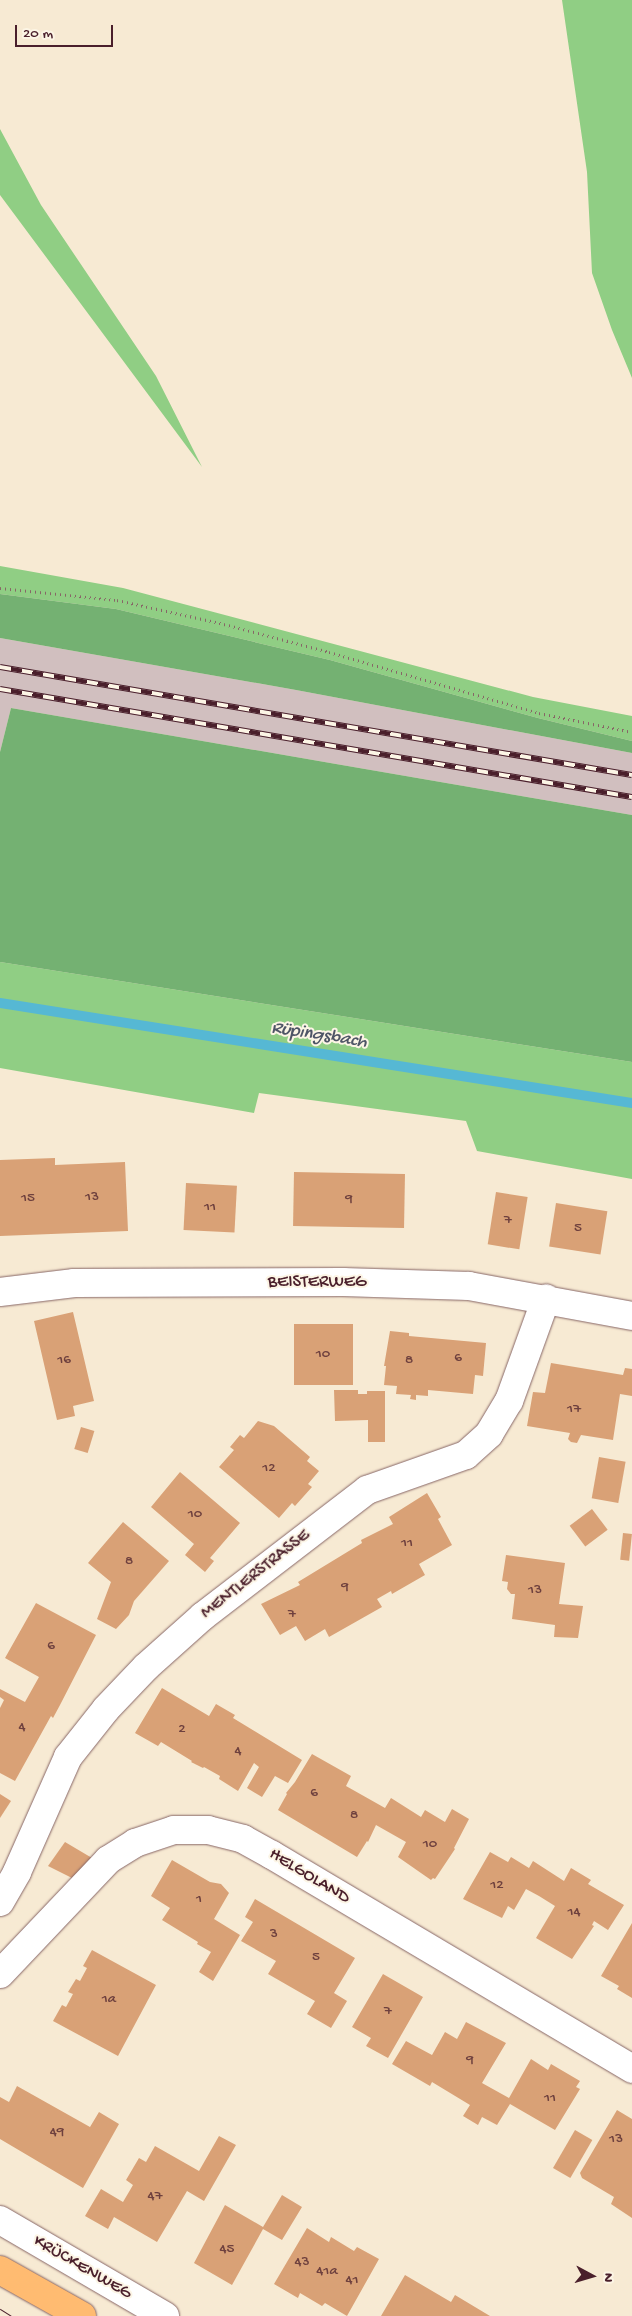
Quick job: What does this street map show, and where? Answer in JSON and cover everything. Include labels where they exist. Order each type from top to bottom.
[{"type":"main road","points":[[0,2270],[82,2316]]},
{"type":"street","name":"BEISTERWEG","points":[[0,1292],[74,1283],[342,1282],[469,1286],[632,1316]]},
{"type":"street","name":"MENTLERSTRASSE","points":[[0,1902],[18,1872],[68,1757],[106,1709],[146,1667],[203,1616],[367,1490],[466,1454],[489,1434],[509,1401],[546,1299]]},
{"type":"street","name":"HELGOLAND","points":[[0,1974],[108,1860],[134,1843],[174,1830],[208,1830],[243,1839],[265,1851],[632,2069]]},
{"type":"street","name":"KRÜCKENWEG","points":[[0,2220],[165,2316]]},
{"type":"path","points":[[0,588],[117,600],[214,622],[329,652],[539,712],[632,732]]},
{"type":"shaded area","points":[[0,638],[296,690],[632,753],[632,815],[11,708],[0,752]]},
{"type":"green space","points":[[562,0],[632,0],[632,378],[612,330],[592,273],[587,172]]},
{"type":"green space","points":[[0,129],[41,205],[156,376],[202,467],[0,195]]},
{"type":"green space","points":[[0,566],[123,588],[533,697],[632,716],[632,741],[538,718],[330,660],[116,609],[0,594]]},
{"type":"green space","points":[[0,594],[116,609],[330,660],[538,718],[632,741],[632,753],[296,690],[0,638]]},
{"type":"green space","points":[[11,708],[632,815],[632,1062],[0,962],[0,752]]},
{"type":"green space","points":[[0,962],[632,1062],[632,1179],[477,1151],[466,1121],[259,1093],[254,1113],[0,1068]]},
{"type":"building","points":[[55,1158],[55,1165],[125,1162],[128,1231],[0,1236],[0,1160]]},
{"type":"building","points":[[294,1172],[405,1174],[404,1228],[293,1226]]},
{"type":"building","points":[[186,1183],[237,1186],[234,1233],[184,1230]]},
{"type":"building","points":[[496,1192],[528,1197],[519,1249],[488,1244]]},
{"type":"building","points":[[556,1203],[607,1211],[600,1255],[549,1246]]},
{"type":"building","points":[[73,1312],[94,1401],[73,1406],[75,1416],[57,1420],[34,1321]]},
{"type":"building","points":[[294,1324],[353,1324],[353,1385],[294,1385]]},
{"type":"building","points":[[390,1331],[409,1333],[409,1336],[486,1343],[483,1376],[475,1375],[473,1394],[428,1390],[428,1396],[416,1395],[416,1400],[410,1399],[411,1395],[396,1394],[397,1386],[384,1385],[386,1366],[384,1366]]},
{"type":"building","points":[[551,1363],[623,1375],[625,1368],[632,1369],[632,1396],[620,1394],[613,1440],[581,1435],[577,1443],[571,1442],[568,1439],[570,1433],[527,1426],[533,1392],[545,1393]]},
{"type":"building","points":[[334,1390],[358,1390],[358,1394],[367,1394],[367,1391],[385,1391],[385,1442],[368,1442],[368,1420],[335,1421]]},
{"type":"building","points":[[258,1421],[274,1426],[310,1457],[307,1461],[319,1471],[308,1484],[312,1487],[295,1506],[292,1503],[279,1518],[219,1467],[234,1450],[230,1447],[240,1435],[244,1438]]},
{"type":"building","points":[[81,1427],[94,1431],[88,1453],[74,1449]]},
{"type":"building","points":[[599,1457],[626,1462],[618,1503],[592,1498]]},
{"type":"building","points":[[180,1472],[240,1523],[210,1558],[214,1561],[205,1572],[185,1555],[194,1544],[151,1507]]},
{"type":"building","points":[[427,1493],[441,1517],[438,1519],[452,1545],[419,1564],[425,1575],[392,1594],[391,1591],[377,1599],[382,1607],[329,1637],[325,1629],[305,1641],[296,1626],[280,1635],[261,1604],[300,1585],[298,1582],[362,1543],[361,1540],[393,1524],[389,1517]]},
{"type":"building","points":[[592,1509],[608,1530],[585,1547],[570,1526]]},
{"type":"building","points":[[123,1522],[169,1561],[134,1601],[129,1615],[116,1629],[97,1619],[111,1582],[88,1563]]},
{"type":"building","points":[[623,1533],[632,1534],[629,1561],[620,1560]]},
{"type":"building","points":[[506,1555],[565,1563],[559,1604],[583,1606],[578,1638],[554,1637],[555,1625],[512,1619],[515,1594],[511,1594],[507,1589],[508,1582],[502,1581]]},
{"type":"building","points":[[36,1603],[96,1635],[53,1718],[51,1716],[15,1781],[0,1773],[0,1708],[4,1700],[0,1697],[0,1689],[25,1702],[39,1677],[5,1658]]},
{"type":"building","points":[[162,1688],[209,1716],[216,1704],[235,1715],[233,1718],[302,1760],[288,1783],[275,1776],[262,1797],[247,1788],[259,1767],[254,1763],[238,1791],[219,1779],[220,1776],[191,1762],[161,1742],[158,1746],[135,1733]]},
{"type":"building","points":[[312,1754],[351,1776],[346,1786],[385,1808],[391,1798],[421,1817],[425,1810],[445,1822],[452,1809],[469,1819],[455,1849],[435,1879],[431,1880],[398,1857],[406,1842],[376,1825],[368,1842],[357,1857],[278,1810],[286,1793]]},
{"type":"building","points":[[0,1794],[11,1801],[0,1818]]},
{"type":"building","points":[[65,1842],[92,1858],[72,1878],[48,1866]]},
{"type":"building","points":[[490,1852],[508,1862],[511,1857],[529,1868],[533,1861],[564,1881],[571,1868],[591,1880],[588,1884],[624,1905],[608,1930],[594,1921],[592,1925],[594,1926],[572,1959],[536,1938],[555,1906],[539,1896],[526,1889],[514,1910],[508,1906],[502,1918],[463,1899]]},
{"type":"building","points":[[172,1860],[210,1882],[221,1884],[229,1893],[214,1919],[240,1935],[213,1981],[199,1972],[211,1952],[162,1920],[170,1908],[151,1896]]},
{"type":"building","points":[[255,1899],[355,1958],[334,1993],[347,2001],[331,2028],[307,2014],[315,2001],[268,1974],[276,1961],[241,1941],[253,1922],[245,1917]]},
{"type":"building","points":[[632,1923],[632,1998],[617,1989],[619,1986],[601,1976]]},
{"type":"building","points":[[92,1950],[156,1985],[118,2056],[53,2021],[62,2005],[66,2007],[73,1994],[68,1992],[76,1979],[80,1981],[87,1968],[83,1966]]},
{"type":"building","points":[[383,1974],[423,1997],[388,2058],[366,2046],[371,2038],[352,2027]]},
{"type":"building","points":[[466,2022],[506,2043],[482,2083],[509,2098],[531,2059],[548,2070],[551,2064],[580,2081],[576,2087],[580,2089],[555,2130],[510,2104],[497,2125],[482,2117],[478,2125],[463,2116],[470,2105],[432,2082],[430,2086],[392,2064],[406,2041],[432,2055],[445,2032],[457,2039]]},
{"type":"building","points":[[17,2086],[90,2127],[99,2112],[119,2124],[83,2188],[0,2139],[0,2097],[9,2102]]},
{"type":"building","points":[[617,2110],[632,2119],[632,2218],[611,2204],[614,2197],[582,2178],[580,2173]]},
{"type":"building","points":[[575,2130],[592,2140],[570,2178],[553,2168]]},
{"type":"building","points":[[219,2136],[236,2145],[204,2201],[187,2191],[157,2242],[114,2217],[108,2229],[85,2216],[101,2189],[123,2202],[133,2185],[126,2180],[139,2158],[146,2162],[155,2146],[199,2171]]},
{"type":"building","points":[[282,2195],[302,2207],[282,2240],[263,2229],[232,2285],[194,2263],[225,2205],[263,2227]]},
{"type":"building","points":[[307,2228],[329,2242],[331,2237],[354,2251],[357,2247],[379,2259],[347,2316],[325,2303],[322,2306],[300,2293],[298,2298],[274,2284]]},
{"type":"building","points":[[405,2275],[451,2302],[455,2295],[490,2316],[381,2316]]},
{"type":"waterway","name":"Rüpingsbach","points":[[0,1003],[632,1103]]},
{"type":"tram line","points":[[0,2309],[11,2316]]},
{"type":"railway","points":[[0,667],[632,775]]},
{"type":"railway","points":[[0,689],[632,797]]}]
